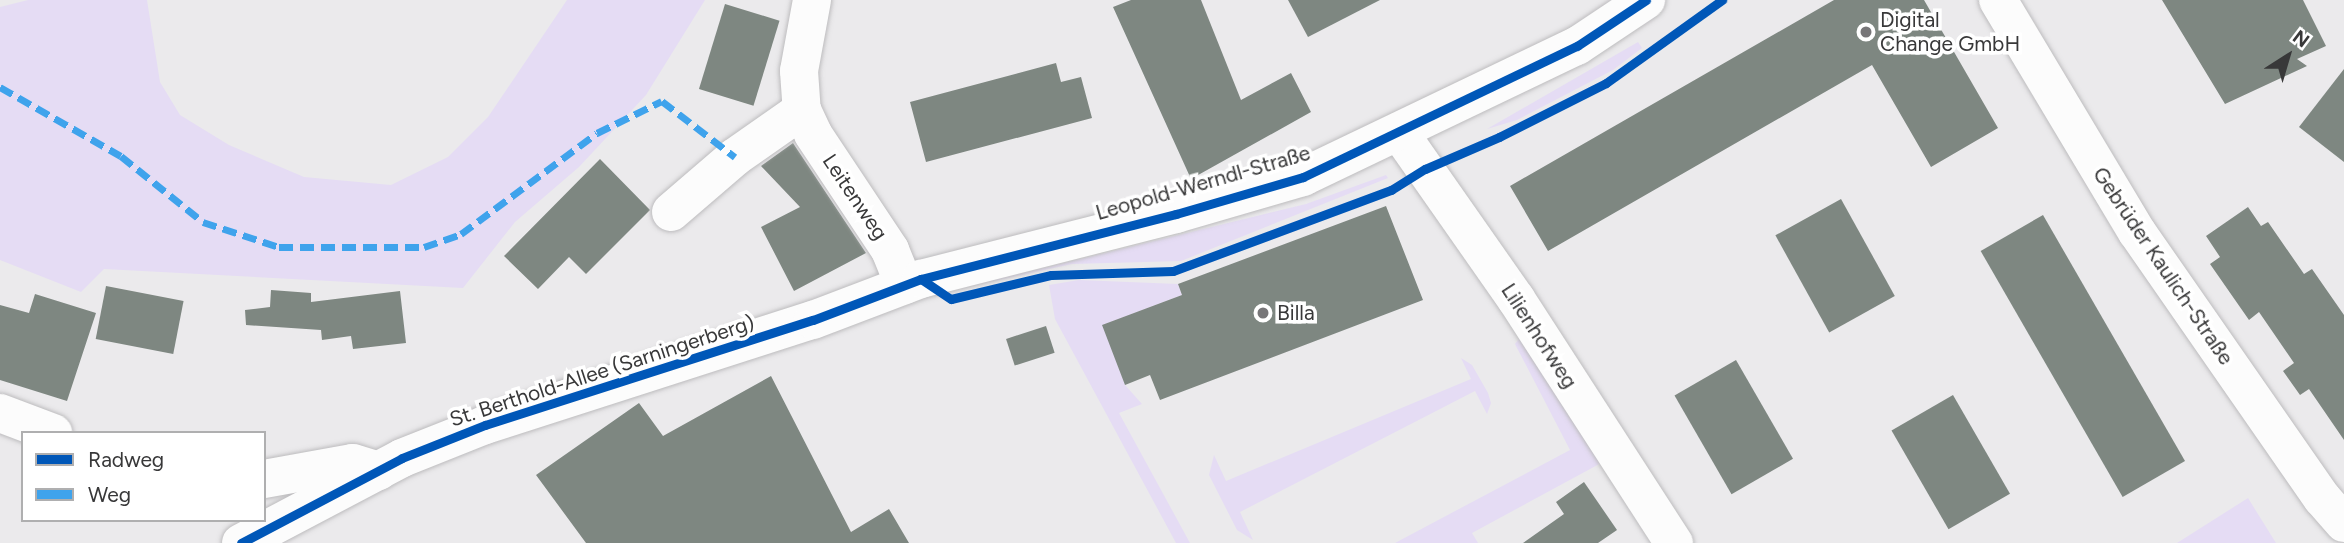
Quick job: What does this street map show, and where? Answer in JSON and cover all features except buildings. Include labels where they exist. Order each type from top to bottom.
[{"type":"street","name":"Leitenweg","points":[[812,0],[799,71],[802,110],[813,134],[890,250],[904,285]]},
{"type":"street","name":"Leopold-Werndl-Straße","points":[[904,285],[1303,177],[1577,46],[1646,0]]},
{"type":"street","name":"Gebrüder Kaulich-Straße","points":[[1998,0],[2137,232],[2322,498],[2344,523]]},
{"type":"street","points":[[671,212],[735,157],[802,110]]},
{"type":"street","name":"Lilienhofweg","points":[[1399,132],[1516,299],[1674,543]]},
{"type":"street","name":"St. Berthold-Allee (Sarningerberg)","points":[[241,543],[379,471],[485,425],[813,320],[904,285]]},
{"type":"street","points":[[0,412],[48,431]]},
{"type":"street","points":[[266,480],[353,463],[379,471]]},
{"type":"shaded area","points":[[28,0],[147,0],[160,82],[180,115],[229,145],[304,177],[391,185],[448,157],[488,117],[567,0],[705,0],[646,95],[579,167],[515,222],[463,288],[104,269],[81,292],[0,260],[0,7]]},
{"type":"shaded area","points":[[1638,42],[1642,48],[1613,70],[1517,120],[1487,129]]},
{"type":"shaded area","points":[[1386,175],[1388,178],[1181,261],[1072,264],[953,290],[1306,204]]},
{"type":"shaded area","points":[[1079,280],[1178,284],[1182,295],[1103,325],[1125,385],[1142,404],[1119,413],[1190,543],[1176,543],[1055,319],[1049,285]]},
{"type":"shaded area","points":[[1524,332],[1603,462],[1472,533],[1478,543],[1395,543],[1570,450],[1515,344]]},
{"type":"shaded area","points":[[1461,358],[1472,365],[1488,393],[1491,403],[1487,414],[1475,391],[1240,512],[1253,540],[1237,530],[1209,475],[1214,455],[1226,481],[1471,379]]},
{"type":"shaded area","points":[[2248,498],[2276,543],[2177,543]]},
{"type":"marked path","points":[[0,87],[121,156],[203,222],[279,247],[424,247],[461,234],[597,133],[662,101],[735,157]]},
{"type":"cycle path","points":[[241,543],[402,458],[485,425],[813,320],[921,279],[1176,214],[1303,177],[1577,46],[1646,0]]},
{"type":"cycle path","points":[[921,279],[951,299],[1051,275],[1173,271],[1391,190],[1425,169],[1499,137],[1606,83],[1722,0]]},
{"type":"place","name":"Digital Change GmbH","points":[[1866,32]]},
{"type":"place","name":"Billa","points":[[1263,313]]}]
